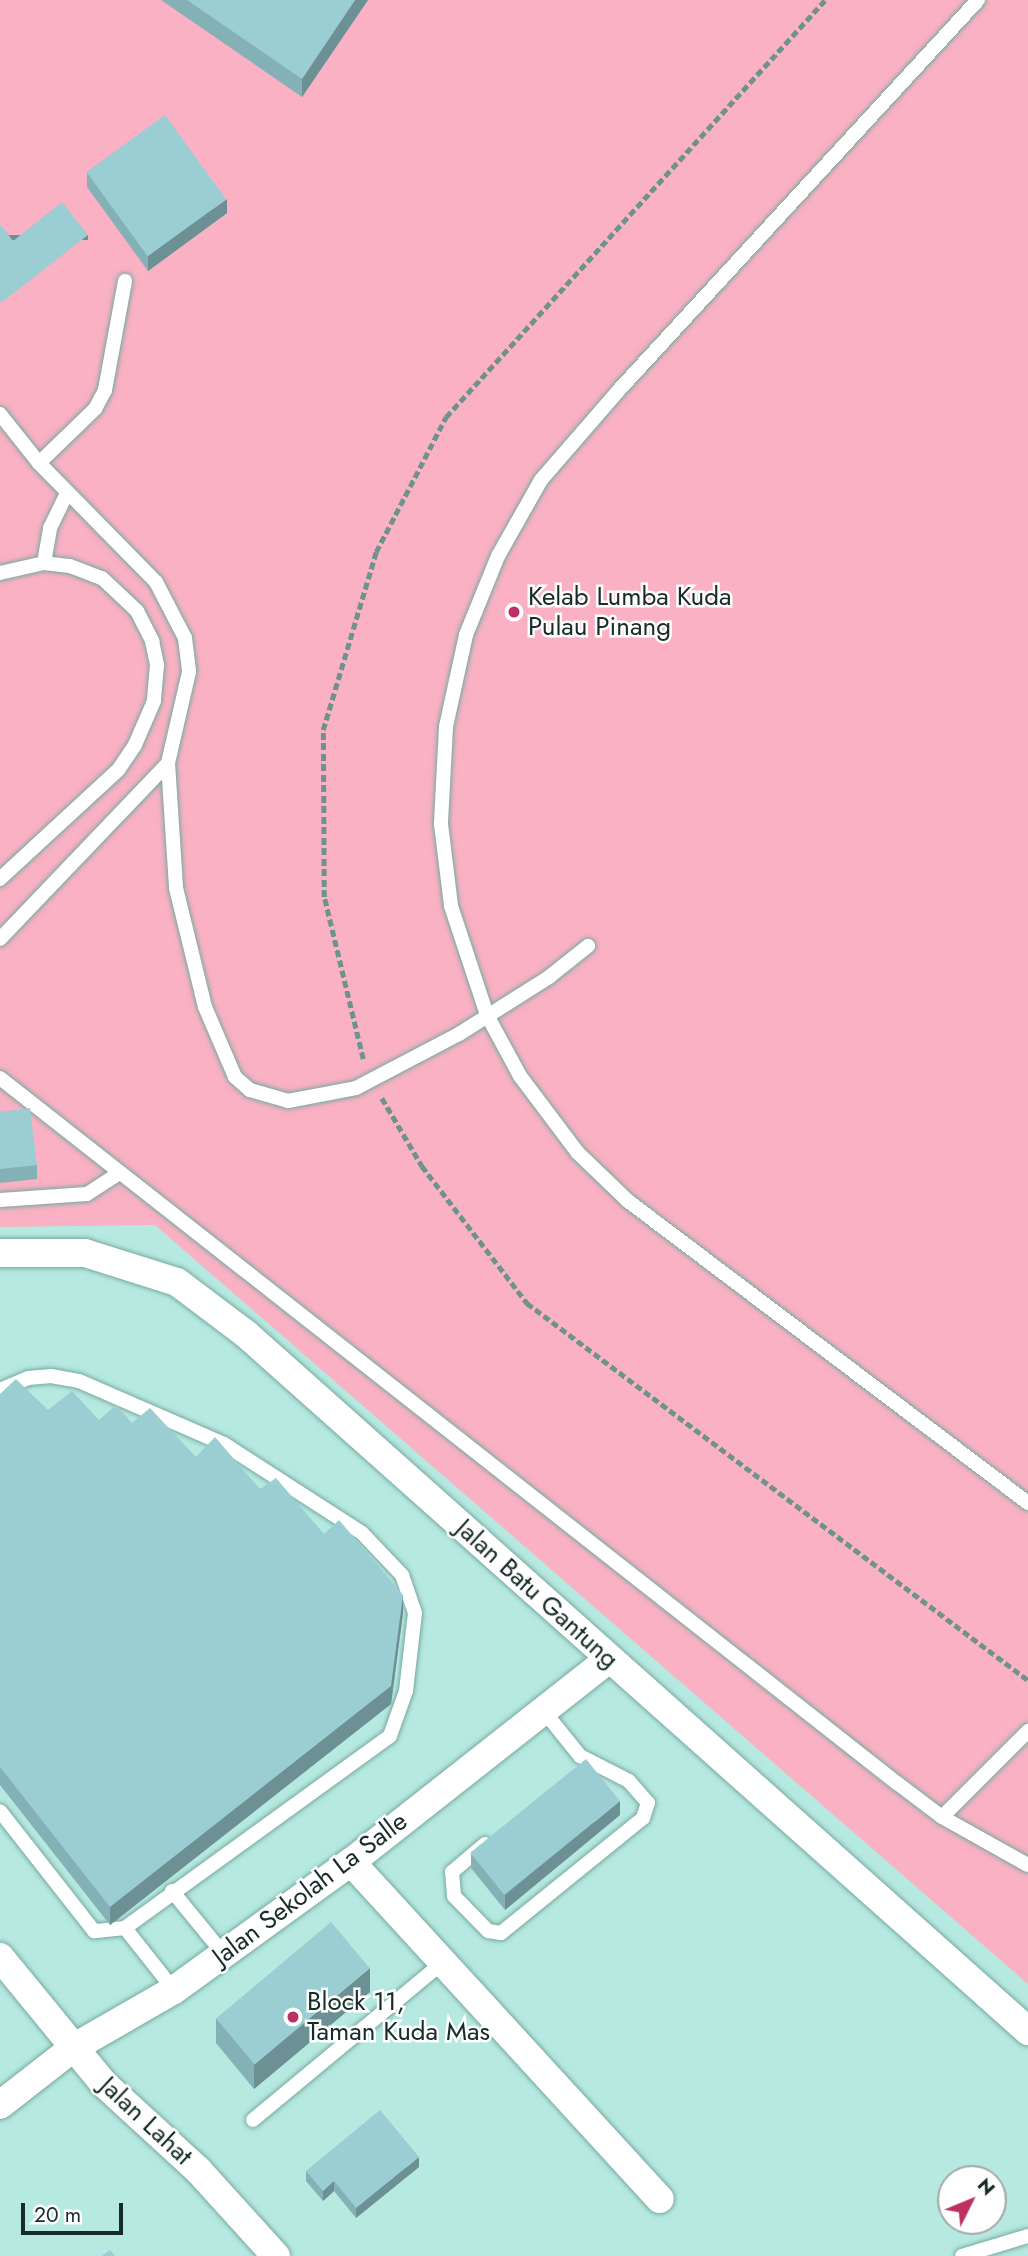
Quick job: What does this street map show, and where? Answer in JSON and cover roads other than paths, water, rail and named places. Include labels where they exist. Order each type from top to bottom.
[{"type":"street","name":"Jalan Batu Gantung","points":[[0,1253],[85,1253],[177,1282],[246,1334],[1028,2031]]},
{"type":"street","name":"Jalan Sekolah La Salle","points":[[0,2105],[74,2048],[174,1990],[351,1862],[609,1659]]},
{"type":"street","points":[[351,1862],[441,1965],[660,2199]]},
{"type":"street","name":"Jalan Lahat","points":[[0,1956],[103,2083],[252,2225],[275,2256]]},
{"type":"lane","points":[[978,0],[619,390],[541,480],[498,556],[467,635],[446,727],[441,824],[451,906],[487,1015],[520,1076],[578,1153],[628,1201],[1028,1503]]},
{"type":"lane","points":[[39,463],[95,409],[105,390],[125,281]]},
{"type":"lane","points":[[0,414],[66,495],[156,582],[185,638],[189,672],[168,763],[170,843],[186,933],[205,1007],[235,1077],[264,1097],[288,1101],[371,1080],[549,977],[588,946]]},
{"type":"lane","points":[[44,563],[50,528],[66,495]]},
{"type":"lane","points":[[0,573],[44,563],[70,566],[102,578],[137,611],[157,665],[154,701],[135,746],[118,770],[0,879]]},
{"type":"lane","points":[[0,939],[168,763]]},
{"type":"lane","points":[[0,1079],[942,1817],[1028,1866]]},
{"type":"lane","points":[[0,1200],[87,1194],[118,1174]]},
{"type":"lane","points":[[0,1391],[28,1378],[79,1381],[223,1444],[362,1533],[402,1575],[412,1596],[415,1613],[406,1691],[390,1735],[172,1891],[125,1928],[94,1931],[0,1811]]},
{"type":"lane","points":[[494,1838],[452,1872],[454,1896],[488,1931],[501,1933],[643,1818],[648,1803],[629,1781],[583,1765],[543,1710]]},
{"type":"lane","points":[[942,1817],[1028,1731]]},
{"type":"lane","points":[[172,1891],[223,1953]]},
{"type":"lane","points":[[125,1928],[174,1990]]},
{"type":"lane","points":[[253,2120],[441,1965]]},
{"type":"lane","points":[[962,2256],[1028,2236]]},
{"type":"place","name":"Kelab Lumba Kuda Pulau Pinang","points":[[514,612]]},
{"type":"place","name":"Block 11, Taman Kuda Mas","points":[[293,2017]]}]
